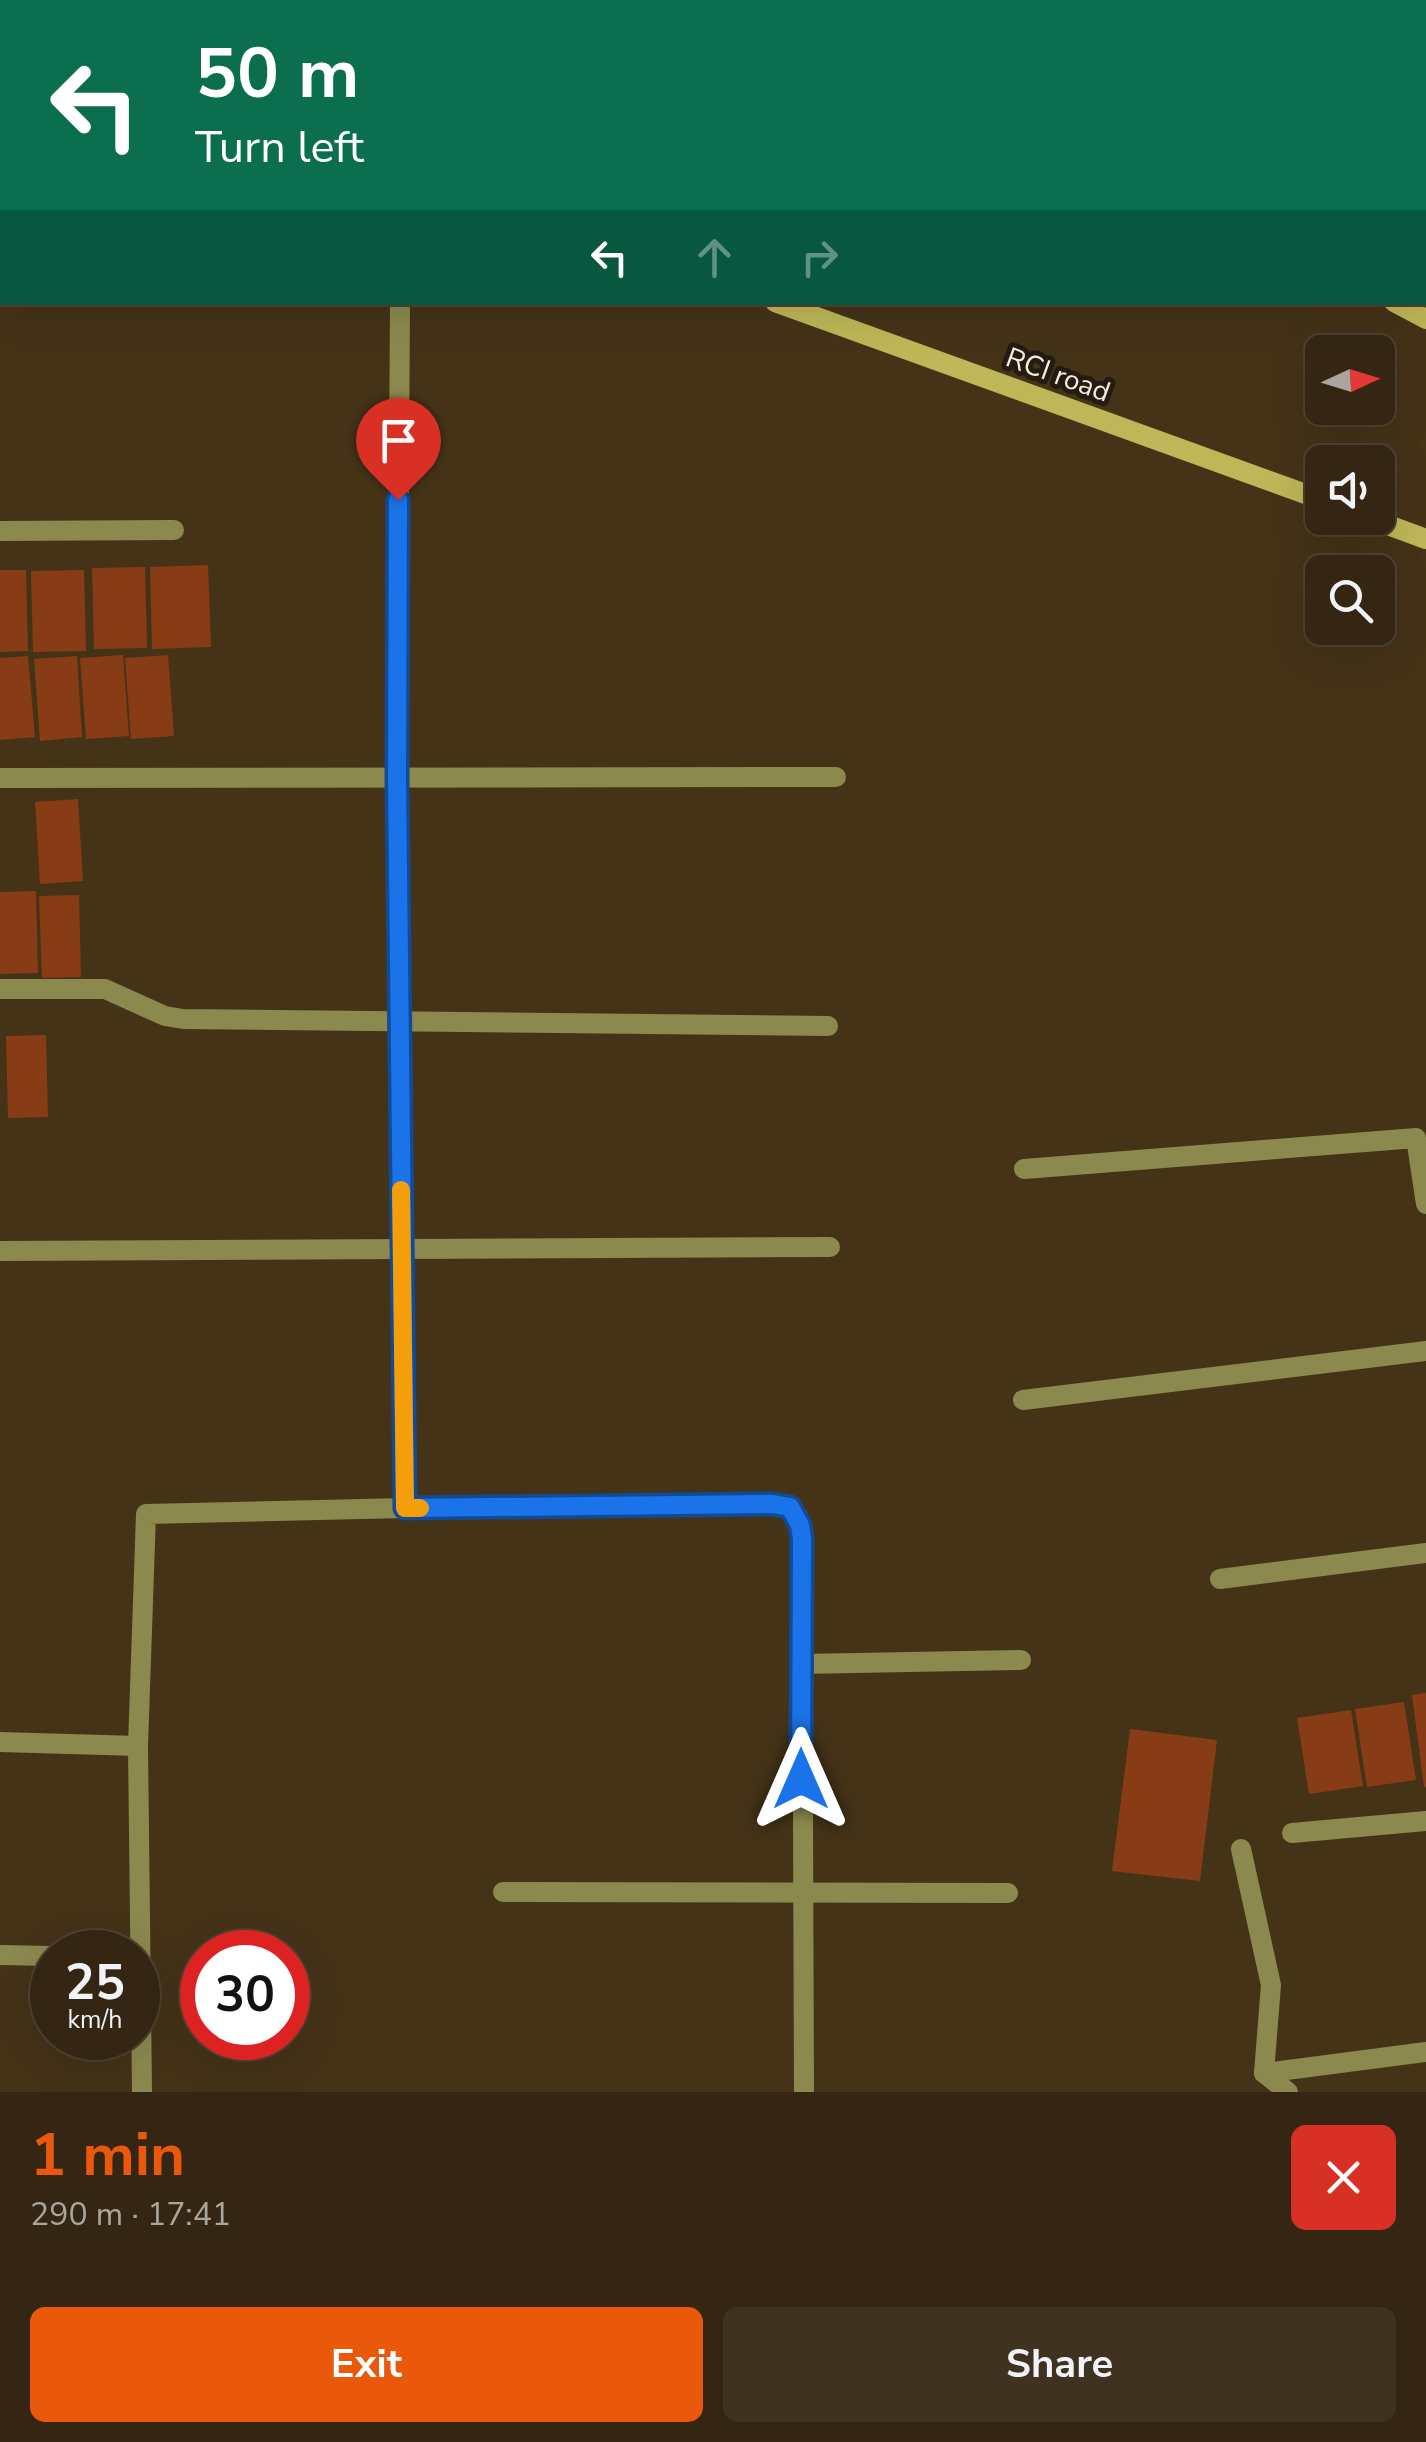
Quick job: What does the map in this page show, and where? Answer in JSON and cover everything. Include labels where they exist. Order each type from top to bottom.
[{"type":"main road","name":"RCI road","points":[[784,305],[1305,494]]},
{"type":"main road","points":[[1400,305],[1426,319]]},
{"type":"main road","points":[[1395,528],[1426,539]]},
{"type":"street","points":[[400,305],[397,778],[405,1508]]},
{"type":"street","points":[[0,531],[174,530]]},
{"type":"street","points":[[0,778],[836,777]]},
{"type":"street","points":[[0,989],[104,989],[164,1016],[184,1019],[828,1026]]},
{"type":"street","points":[[1024,1169],[1416,1138],[1426,1204]]},
{"type":"street","points":[[0,1251],[830,1247]]},
{"type":"street","points":[[1024,1400],[1426,1351]]},
{"type":"street","points":[[138,1930],[138,1746],[146,1514],[405,1508],[773,1504],[790,1507],[800,1525],[802,1539],[804,2092]]},
{"type":"street","points":[[1220,1579],[1426,1553]]},
{"type":"street","points":[[801,1664],[1021,1660]]},
{"type":"street","points":[[0,1742],[138,1746]]},
{"type":"street","points":[[1292,1833],[1426,1821]]},
{"type":"street","points":[[1241,1849],[1271,1985],[1264,2072]]},
{"type":"street","points":[[503,1892],[1008,1894]]},
{"type":"street","points":[[0,1955],[30,1956]]},
{"type":"street","points":[[1264,2072],[1426,2052]]},
{"type":"street","points":[[141,2060],[142,2092]]},
{"type":"street","points":[[1264,2072],[1288,2092]]},
{"type":"building","points":[[208,565],[211,647],[152,649],[150,567]]},
{"type":"building","points":[[145,567],[147,648],[94,649],[92,568]]},
{"type":"building","points":[[0,570],[26,570],[28,651],[0,652]]},
{"type":"building","points":[[84,570],[86,651],[33,652],[31,571]]},
{"type":"building","points":[[123,655],[129,736],[86,739],[80,658]]},
{"type":"building","points":[[168,655],[174,736],[131,739],[125,658]]},
{"type":"building","points":[[28,656],[35,737],[0,740],[0,658]]},
{"type":"building","points":[[77,656],[82,737],[40,741],[34,659]]},
{"type":"building","points":[[78,799],[83,881],[40,884],[35,802]]},
{"type":"building","points":[[36,891],[38,973],[0,974],[0,892]]},
{"type":"building","points":[[79,895],[81,977],[42,978],[39,896]]},
{"type":"building","points":[[46,1035],[48,1117],[8,1118],[6,1036]]},
{"type":"building","points":[[1426,1693],[1426,1787],[1424,1787],[1412,1695]]},
{"type":"building","points":[[1404,1702],[1416,1780],[1367,1787],[1355,1709]]},
{"type":"building","points":[[1351,1710],[1363,1786],[1309,1794],[1297,1718]]},
{"type":"building","points":[[1130,1729],[1217,1740],[1200,1881],[1112,1871]]},
{"type":"slow traffic","points":[[401,1190],[405,1508],[420,1508]]},
{"type":"route","points":[[398,500],[405,1508],[773,1504],[790,1507],[800,1525],[802,1539],[801,1779]]}]
